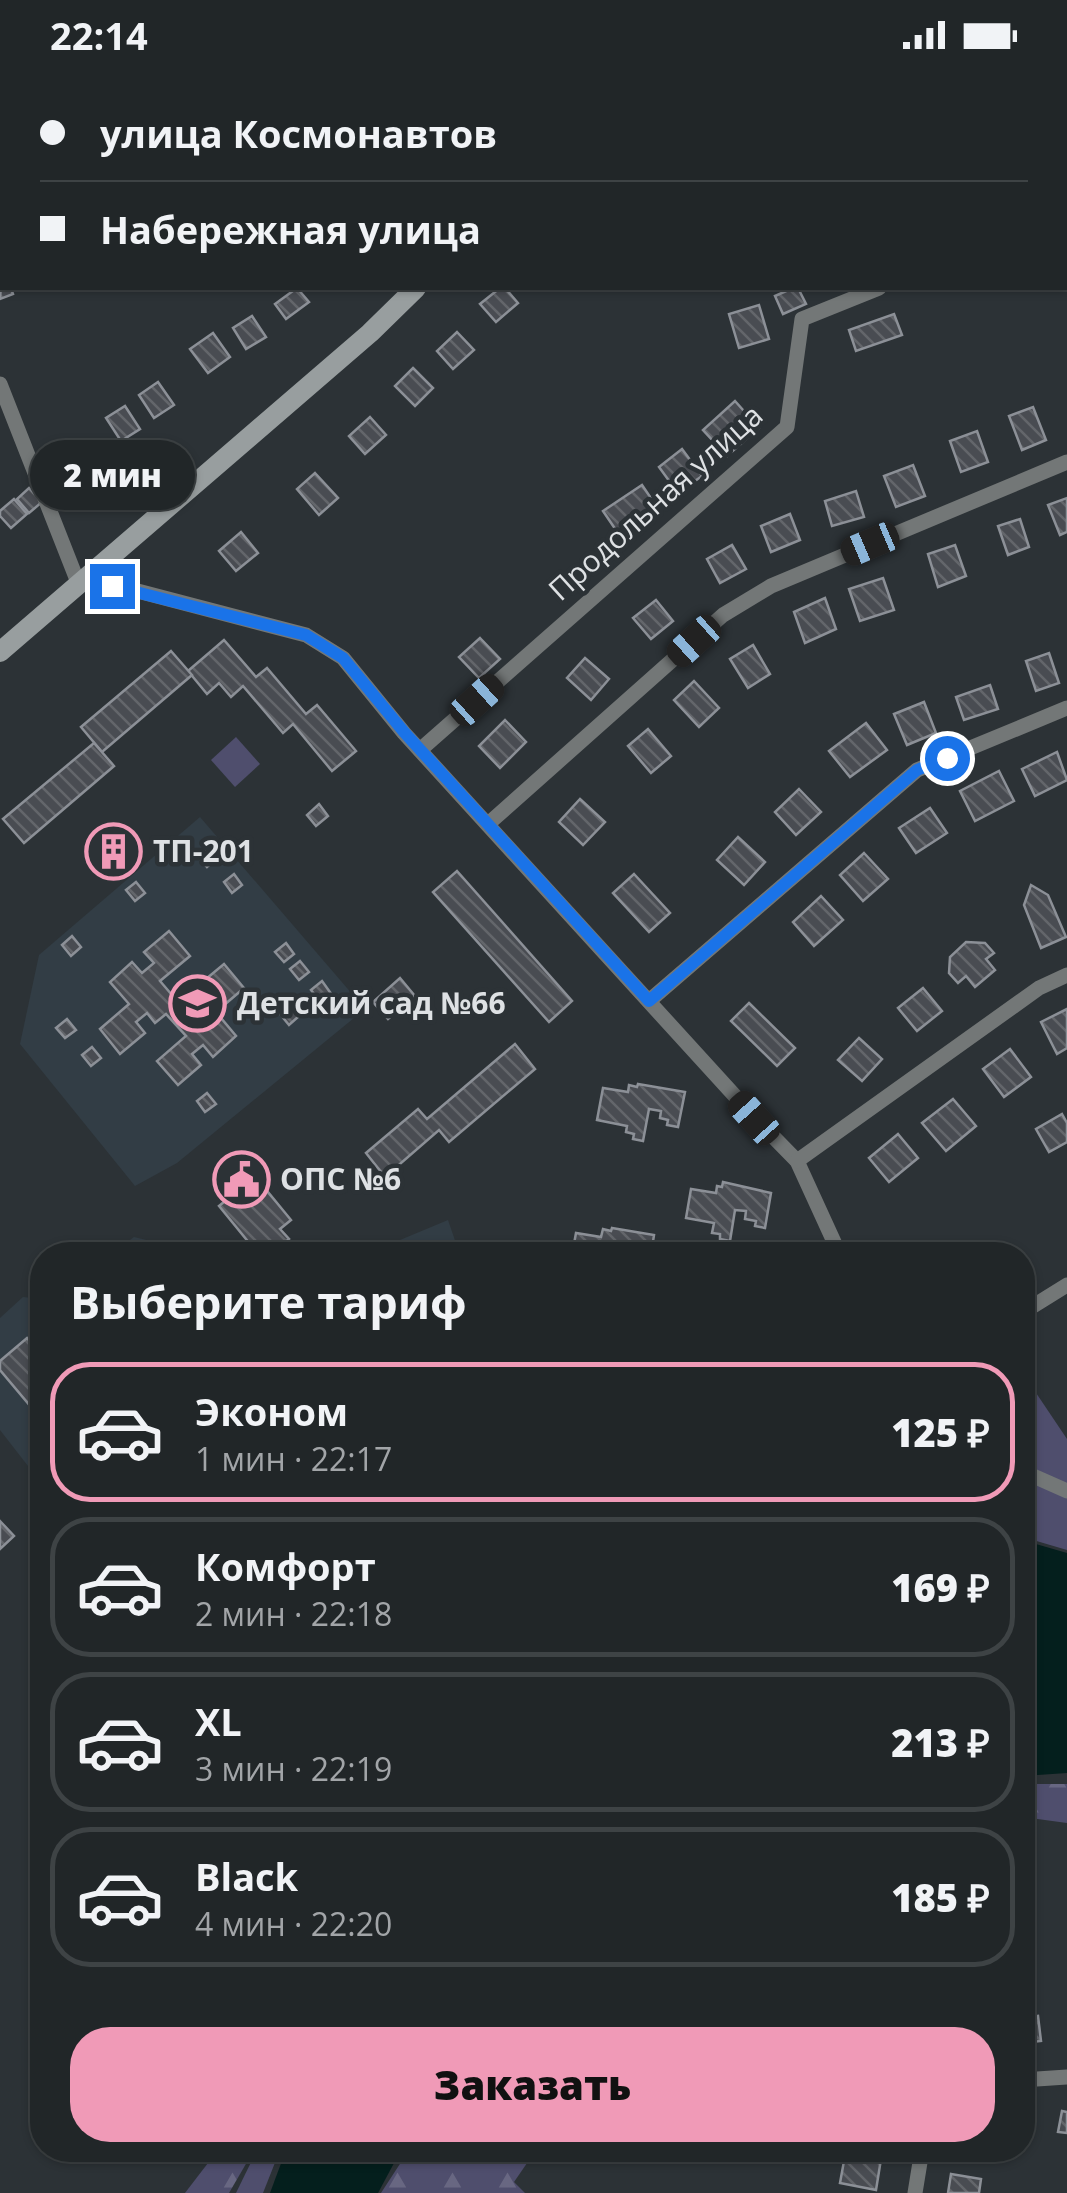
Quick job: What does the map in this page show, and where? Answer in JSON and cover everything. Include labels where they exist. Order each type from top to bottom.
[{"type":"main road","points":[[0,652],[414,290]]},
{"type":"street","name":"Продольная улица","points":[[420,750],[787,427],[802,319],[874,290]]},
{"type":"street","points":[[0,384],[84,582],[306,635],[343,658],[420,750],[798,1162],[834,1242]]},
{"type":"street","points":[[488,824],[723,615],[771,586],[1067,462]]},
{"type":"street","points":[[649,1001],[917,770],[1067,708]]},
{"type":"street","points":[[798,1162],[1039,988],[1067,975]]},
{"type":"street","points":[[1035,1305],[1067,1285]]},
{"type":"street","points":[[1035,1477],[1067,1491]]},
{"type":"street","points":[[1035,2079],[1067,2078]]},
{"type":"street","points":[[915,2193],[920,2162]]},
{"type":"shaded area","points":[[200,817],[365,1009],[177,1163],[135,1186],[20,1044],[39,955]]},
{"type":"shaded area","points":[[448,1220],[456,1242],[395,1242]]},
{"type":"shaded area","points":[[134,1237],[155,1242],[127,1242]]},
{"type":"shaded area","points":[[23,1297],[30,1298],[30,1469],[0,1430],[0,1318]]},
{"type":"shaded area","points":[[1035,1544],[1067,1553],[1067,1773],[1035,1775]]},
{"type":"shaded area","points":[[282,2162],[395,2162],[378,2193],[270,2193]]},
{"type":"green space","points":[[236,737],[260,764],[235,787],[211,760]]},
{"type":"green space","points":[[1035,1391],[1067,1439],[1067,1550],[1035,1541]]},
{"type":"green space","points":[[1035,1784],[1067,1784],[1067,1823],[1035,1819]]},
{"type":"green space","points":[[209,2162],[247,2162],[229,2193],[185,2193]]},
{"type":"green space","points":[[251,2162],[275,2162],[263,2193],[236,2193]]},
{"type":"green space","points":[[401,2162],[528,2162],[514,2182],[525,2193],[381,2193]]},
{"type":"building","points":[[1,290],[12,290],[13,294],[0,299]]},
{"type":"building","points":[[294,290],[309,302],[286,319],[275,304]]},
{"type":"building","points":[[498,290],[507,290],[518,303],[496,322],[480,304]]},
{"type":"building","points":[[799,290],[806,304],[783,314],[775,296]]},
{"type":"building","points":[[759,305],[769,339],[739,348],[729,314]]},
{"type":"building","points":[[894,314],[902,335],[856,351],[849,330]]},
{"type":"building","points":[[252,316],[266,337],[246,349],[233,328]]},
{"type":"building","points":[[457,332],[474,350],[453,369],[437,351]]},
{"type":"building","points":[[213,333],[230,357],[208,373],[190,349]]},
{"type":"building","points":[[413,368],[433,388],[415,406],[395,386]]},
{"type":"building","points":[[158,382],[174,405],[154,418],[139,395]]},
{"type":"building","points":[[735,401],[759,428],[727,456],[703,430]]},
{"type":"building","points":[[125,406],[140,429],[121,441],[106,418]]},
{"type":"building","points":[[1033,407],[1046,440],[1022,450],[1009,416]]},
{"type":"building","points":[[370,417],[386,435],[365,454],[349,436]]},
{"type":"building","points":[[977,431],[988,462],[961,472],[950,441]]},
{"type":"building","points":[[86,443],[100,465],[79,479],[64,457]]},
{"type":"building","points":[[682,449],[702,476],[678,493],[659,467]]},
{"type":"building","points":[[913,465],[925,496],[896,507],[884,476]]},
{"type":"building","points":[[315,473],[338,498],[319,515],[297,489]]},
{"type":"building","points":[[642,485],[659,510],[620,536],[603,511]]},
{"type":"building","points":[[29,488],[42,502],[29,513],[17,499]]},
{"type":"building","points":[[856,491],[864,517],[832,526],[825,501]]},
{"type":"building","points":[[1067,498],[1067,532],[1060,535],[1048,505]]},
{"type":"building","points":[[14,499],[27,514],[11,528],[0,511]]},
{"type":"building","points":[[790,514],[800,540],[771,552],[761,526]]},
{"type":"building","points":[[1020,519],[1029,547],[1008,555],[998,526]]},
{"type":"building","points":[[241,532],[258,553],[236,571],[219,551]]},
{"type":"building","points":[[732,545],[746,569],[720,583],[707,559]]},
{"type":"building","points":[[955,545],[966,576],[938,587],[928,554]]},
{"type":"building","points":[[883,578],[894,610],[860,621],[849,589]]},
{"type":"building","points":[[825,598],[836,629],[805,643],[794,612]]},
{"type":"building","points":[[656,600],[673,621],[651,639],[633,618]]},
{"type":"building","points":[[480,638],[500,659],[479,678],[459,657]]},
{"type":"building","points":[[224,640],[256,677],[267,668],[306,714],[317,705],[356,751],[332,771],[293,724],[283,733],[243,686],[231,697],[219,683],[207,694],[188,671]]},
{"type":"building","points":[[753,645],[770,674],[748,688],[730,659]]},
{"type":"building","points":[[171,651],[192,675],[102,752],[81,727]]},
{"type":"building","points":[[1049,653],[1059,683],[1036,691],[1026,661]]},
{"type":"building","points":[[585,658],[609,679],[591,700],[567,678]]},
{"type":"building","points":[[694,681],[719,708],[699,727],[674,700]]},
{"type":"building","points":[[990,685],[998,709],[964,720],[956,697]]},
{"type":"building","points":[[924,702],[936,733],[907,745],[894,714]]},
{"type":"building","points":[[505,720],[526,742],[500,768],[479,746]]},
{"type":"building","points":[[866,723],[887,750],[850,777],[829,751]]},
{"type":"building","points":[[648,729],[671,756],[651,773],[628,746]]},
{"type":"building","points":[[94,743],[114,766],[24,843],[3,819]]},
{"type":"building","points":[[1057,752],[1067,780],[1035,796],[1022,769]]},
{"type":"building","points":[[999,771],[1014,801],[975,821],[960,791]]},
{"type":"building","points":[[799,789],[821,812],[796,835],[775,812]]},
{"type":"building","points":[[580,799],[605,822],[583,845],[559,822]]},
{"type":"building","points":[[319,804],[328,816],[316,826],[307,815]]},
{"type":"building","points":[[930,808],[947,833],[916,853],[899,828]]},
{"type":"building","points":[[738,837],[765,862],[744,885],[717,860]]},
{"type":"building","name":"ТП-201","points":[[112,838],[127,855],[116,865],[101,848]]},
{"type":"building","points":[[205,851],[214,861],[207,867],[198,857]]},
{"type":"building","points":[[864,853],[888,879],[863,901],[840,875]]},
{"type":"building","points":[[457,871],[572,1001],[549,1022],[433,892]]},
{"type":"building","points":[[234,874],[242,885],[232,893],[224,882]]},
{"type":"building","points":[[634,874],[670,913],[649,932],[613,893]]},
{"type":"building","points":[[136,882],[145,893],[135,901],[126,890]]},
{"type":"building","points":[[1031,885],[1048,895],[1066,937],[1041,948],[1024,905]]},
{"type":"building","points":[[821,896],[843,920],[814,946],[793,922]]},
{"type":"building","points":[[169,931],[190,956],[160,981],[178,1002],[189,993],[198,1004],[209,995],[200,984],[224,964],[244,988],[216,1012],[236,1036],[213,1057],[203,1045],[192,1054],[201,1065],[178,1085],[157,1061],[186,1036],[166,1014],[155,1023],[147,1013],[136,1022],[145,1033],[120,1054],[100,1029],[129,1004],[110,982],[132,962],[142,973],[154,963],[144,952]]},
{"type":"building","points":[[72,936],[81,947],[71,956],[62,945]]},
{"type":"building","points":[[966,942],[985,943],[994,953],[986,959],[995,970],[975,987],[966,976],[958,983],[949,973],[950,957]]},
{"type":"building","points":[[286,943],[294,954],[284,962],[275,952]]},
{"type":"building","points":[[300,961],[309,972],[299,980],[290,969]]},
{"type":"building","points":[[400,978],[415,996],[388,1019],[373,1002]]},
{"type":"building","points":[[322,981],[332,995],[321,1003],[311,990]]},
{"type":"building","points":[[923,988],[942,1011],[917,1031],[898,1008]]},
{"type":"building","points":[[749,1003],[795,1048],[777,1066],[731,1021]]},
{"type":"building","points":[[290,1005],[299,1016],[289,1025],[280,1014]]},
{"type":"building","points":[[1067,1009],[1067,1048],[1057,1054],[1041,1022]]},
{"type":"building","points":[[67,1019],[76,1030],[65,1038],[56,1028]]},
{"type":"building","points":[[859,1038],[882,1059],[862,1081],[838,1060]]},
{"type":"building","points":[[515,1044],[535,1069],[449,1142],[439,1130],[385,1177],[366,1153],[418,1109],[427,1119]]},
{"type":"building","points":[[92,1047],[101,1058],[91,1066],[82,1055]]},
{"type":"building","points":[[1010,1049],[1031,1077],[1004,1097],[983,1069]]},
{"type":"building","points":[[629,1085],[685,1092],[678,1127],[667,1125],[668,1120],[660,1118],[661,1111],[649,1109],[643,1141],[633,1139],[634,1134],[626,1132],[627,1126],[597,1120],[603,1088],[628,1092]]},
{"type":"building","points":[[207,1093],[216,1104],[205,1112],[197,1101]]},
{"type":"building","points":[[953,1099],[976,1126],[946,1151],[922,1123]]},
{"type":"building","points":[[1062,1114],[1067,1123],[1067,1142],[1049,1152],[1036,1129]]},
{"type":"building","points":[[898,1134],[918,1158],[889,1182],[869,1158]]},
{"type":"building","points":[[245,1164],[291,1220],[280,1229],[289,1239],[248,1242],[219,1206],[230,1197],[220,1185]]},
{"type":"building","points":[[723,1182],[771,1193],[765,1228],[745,1219],[746,1211],[735,1210],[730,1241],[712,1233],[714,1223],[686,1218],[691,1189],[716,1193]]},
{"type":"building","points":[[612,1228],[654,1235],[653,1242],[574,1242],[576,1233],[601,1237],[603,1229]]},
{"type":"building","points":[[27,1338],[30,1342],[30,1406],[0,1370],[0,1361]]},
{"type":"building","points":[[0,1521],[14,1536],[0,1549]]},
{"type":"building","points":[[1038,2016],[1041,2041],[1035,2042]]},
{"type":"building","points":[[1062,2111],[1067,2112],[1067,2133],[1058,2132]]},
{"type":"building","points":[[844,2162],[881,2162],[876,2190],[840,2183]]},
{"type":"building","points":[[951,2174],[981,2179],[979,2193],[948,2193]]},
{"type":"place","name":"ТП-201","points":[[114,852]]},
{"type":"place","name":"Детский сад №66","points":[[198,1004]]},
{"type":"place","name":"ОПС №6","points":[[241,1180]]},
{"type":"route","points":[[112,586],[306,635],[343,658],[404,732],[649,1001],[917,770],[947,758]]}]
